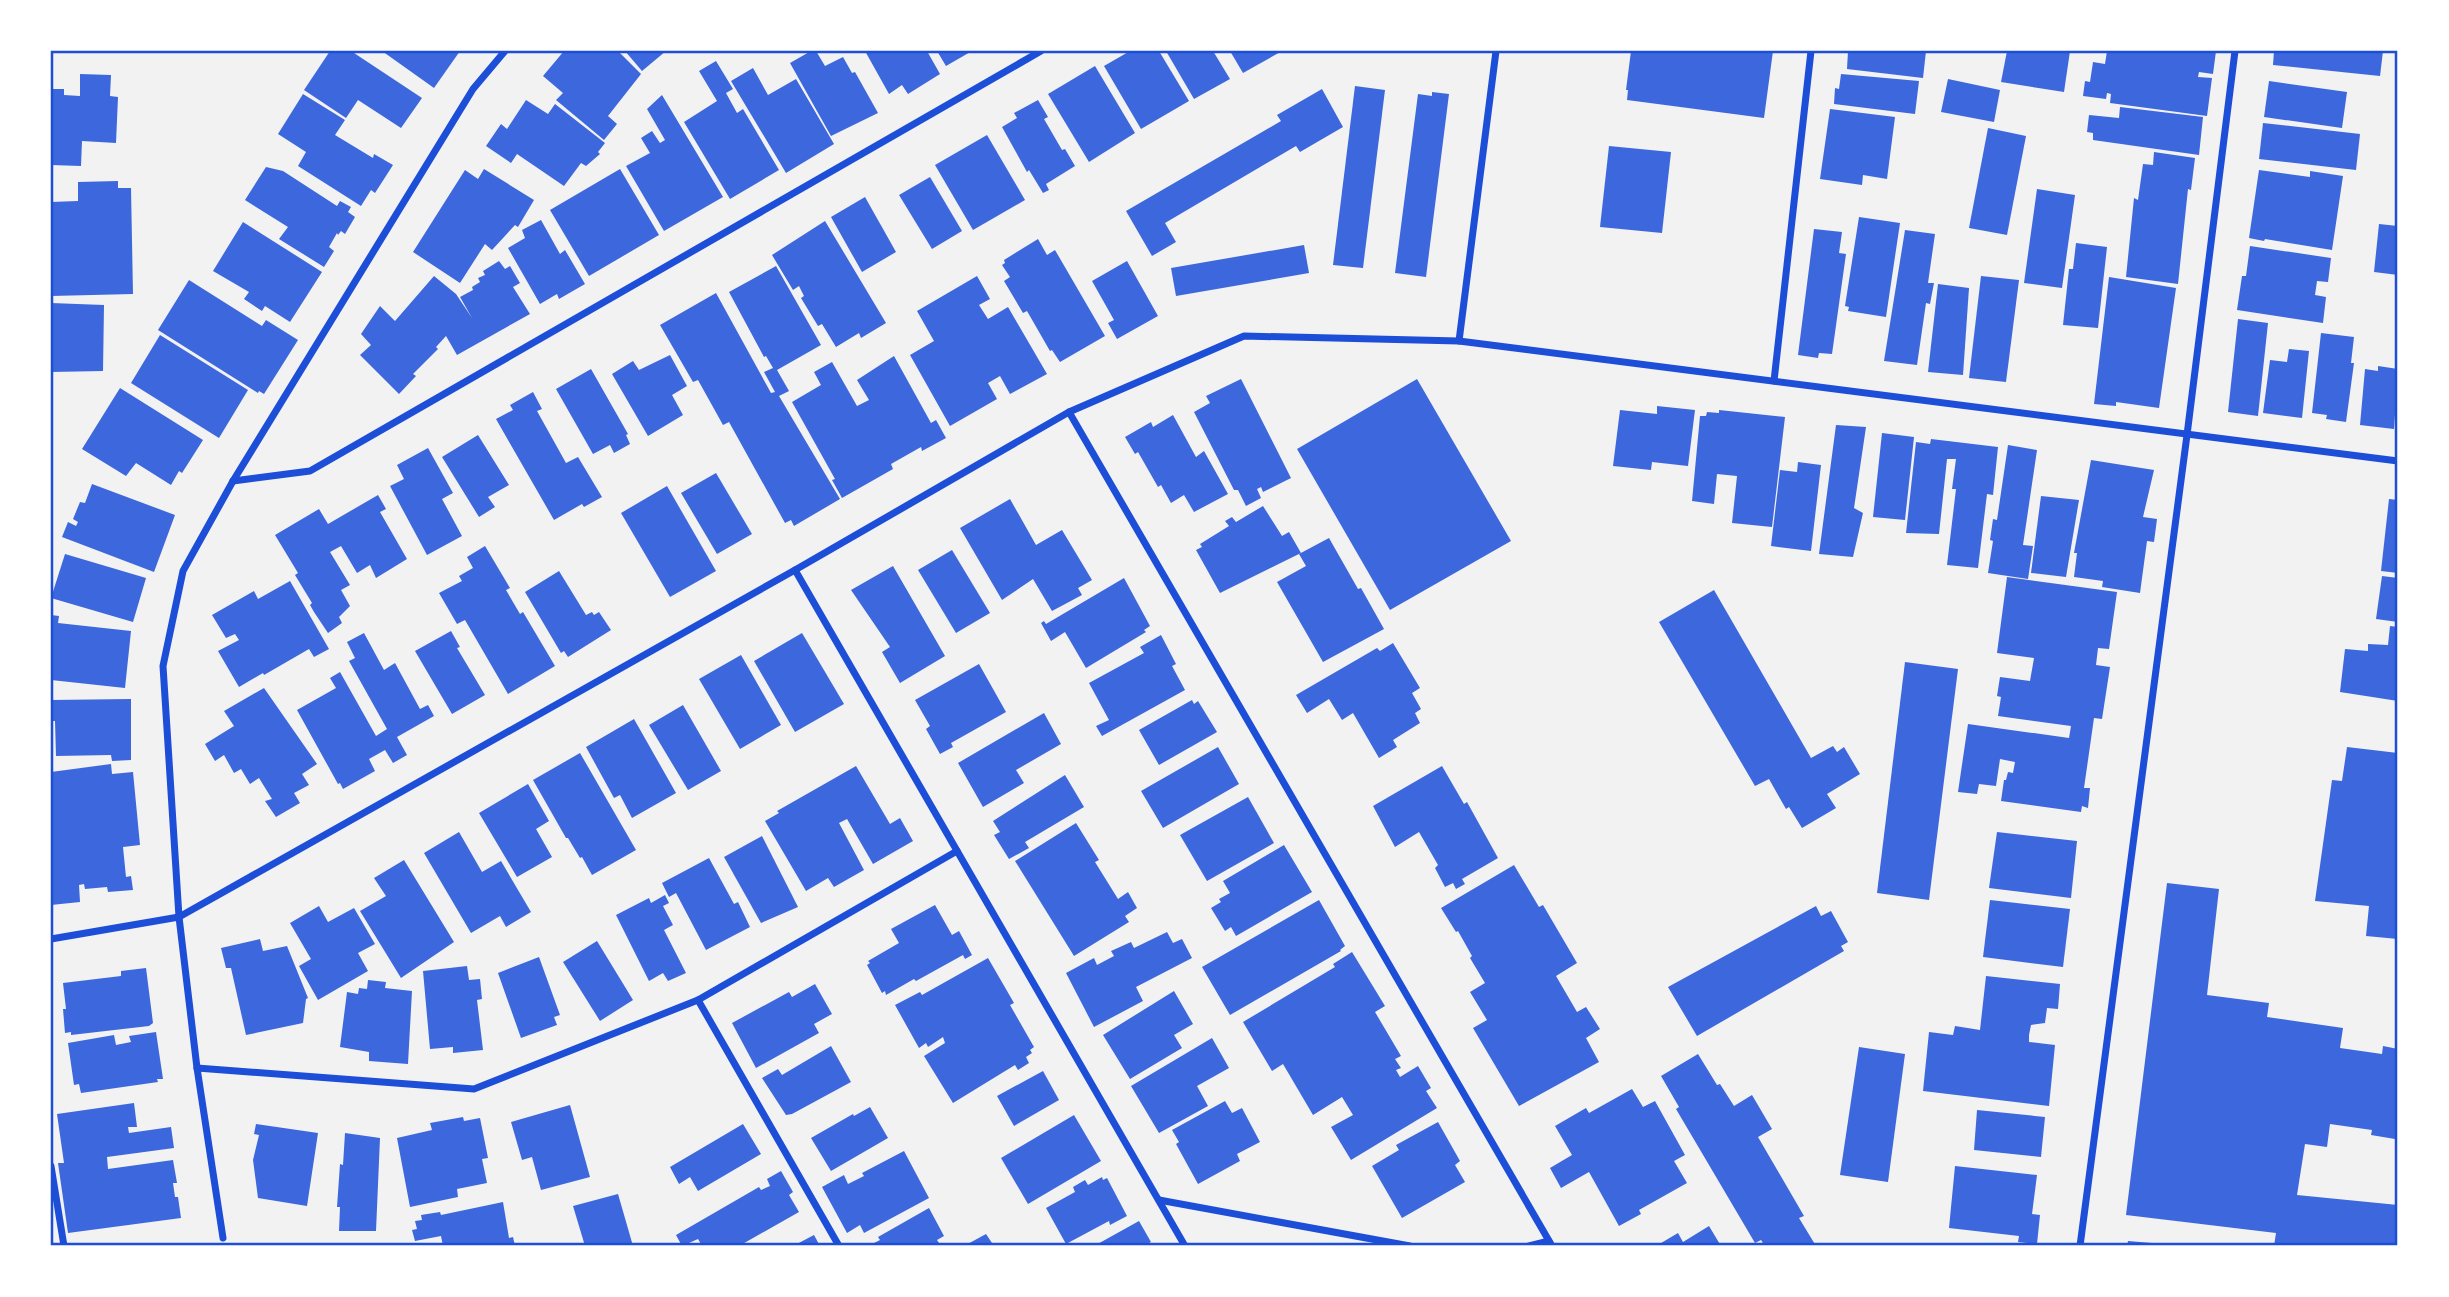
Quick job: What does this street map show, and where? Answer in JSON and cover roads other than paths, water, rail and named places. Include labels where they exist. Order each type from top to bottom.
[{"type":"street","points":[[223,1238],[197,1069],[179,917],[163,666],[183,571],[233,481],[473,89],[505,51]]},
{"type":"street","points":[[233,481],[310,471],[1041,51]]},
{"type":"street","points":[[1458,341],[1496,51]]},
{"type":"street","points":[[1774,381],[1811,51]]},
{"type":"street","points":[[2080,1246],[2235,51]]},
{"type":"street","points":[[51,939],[179,917],[795,570],[1069,412],[1244,336],[1458,341],[2398,461]]},
{"type":"street","points":[[1069,412],[1551,1244],[1529,1246]]},
{"type":"street","points":[[795,570],[1185,1246]]},
{"type":"street","points":[[197,1069],[474,1089],[698,1000],[957,851]]},
{"type":"street","points":[[698,1000],[839,1246]]},
{"type":"street","points":[[51,1166],[64,1246]]},
{"type":"street","points":[[1159,1200],[1410,1246]]}]
